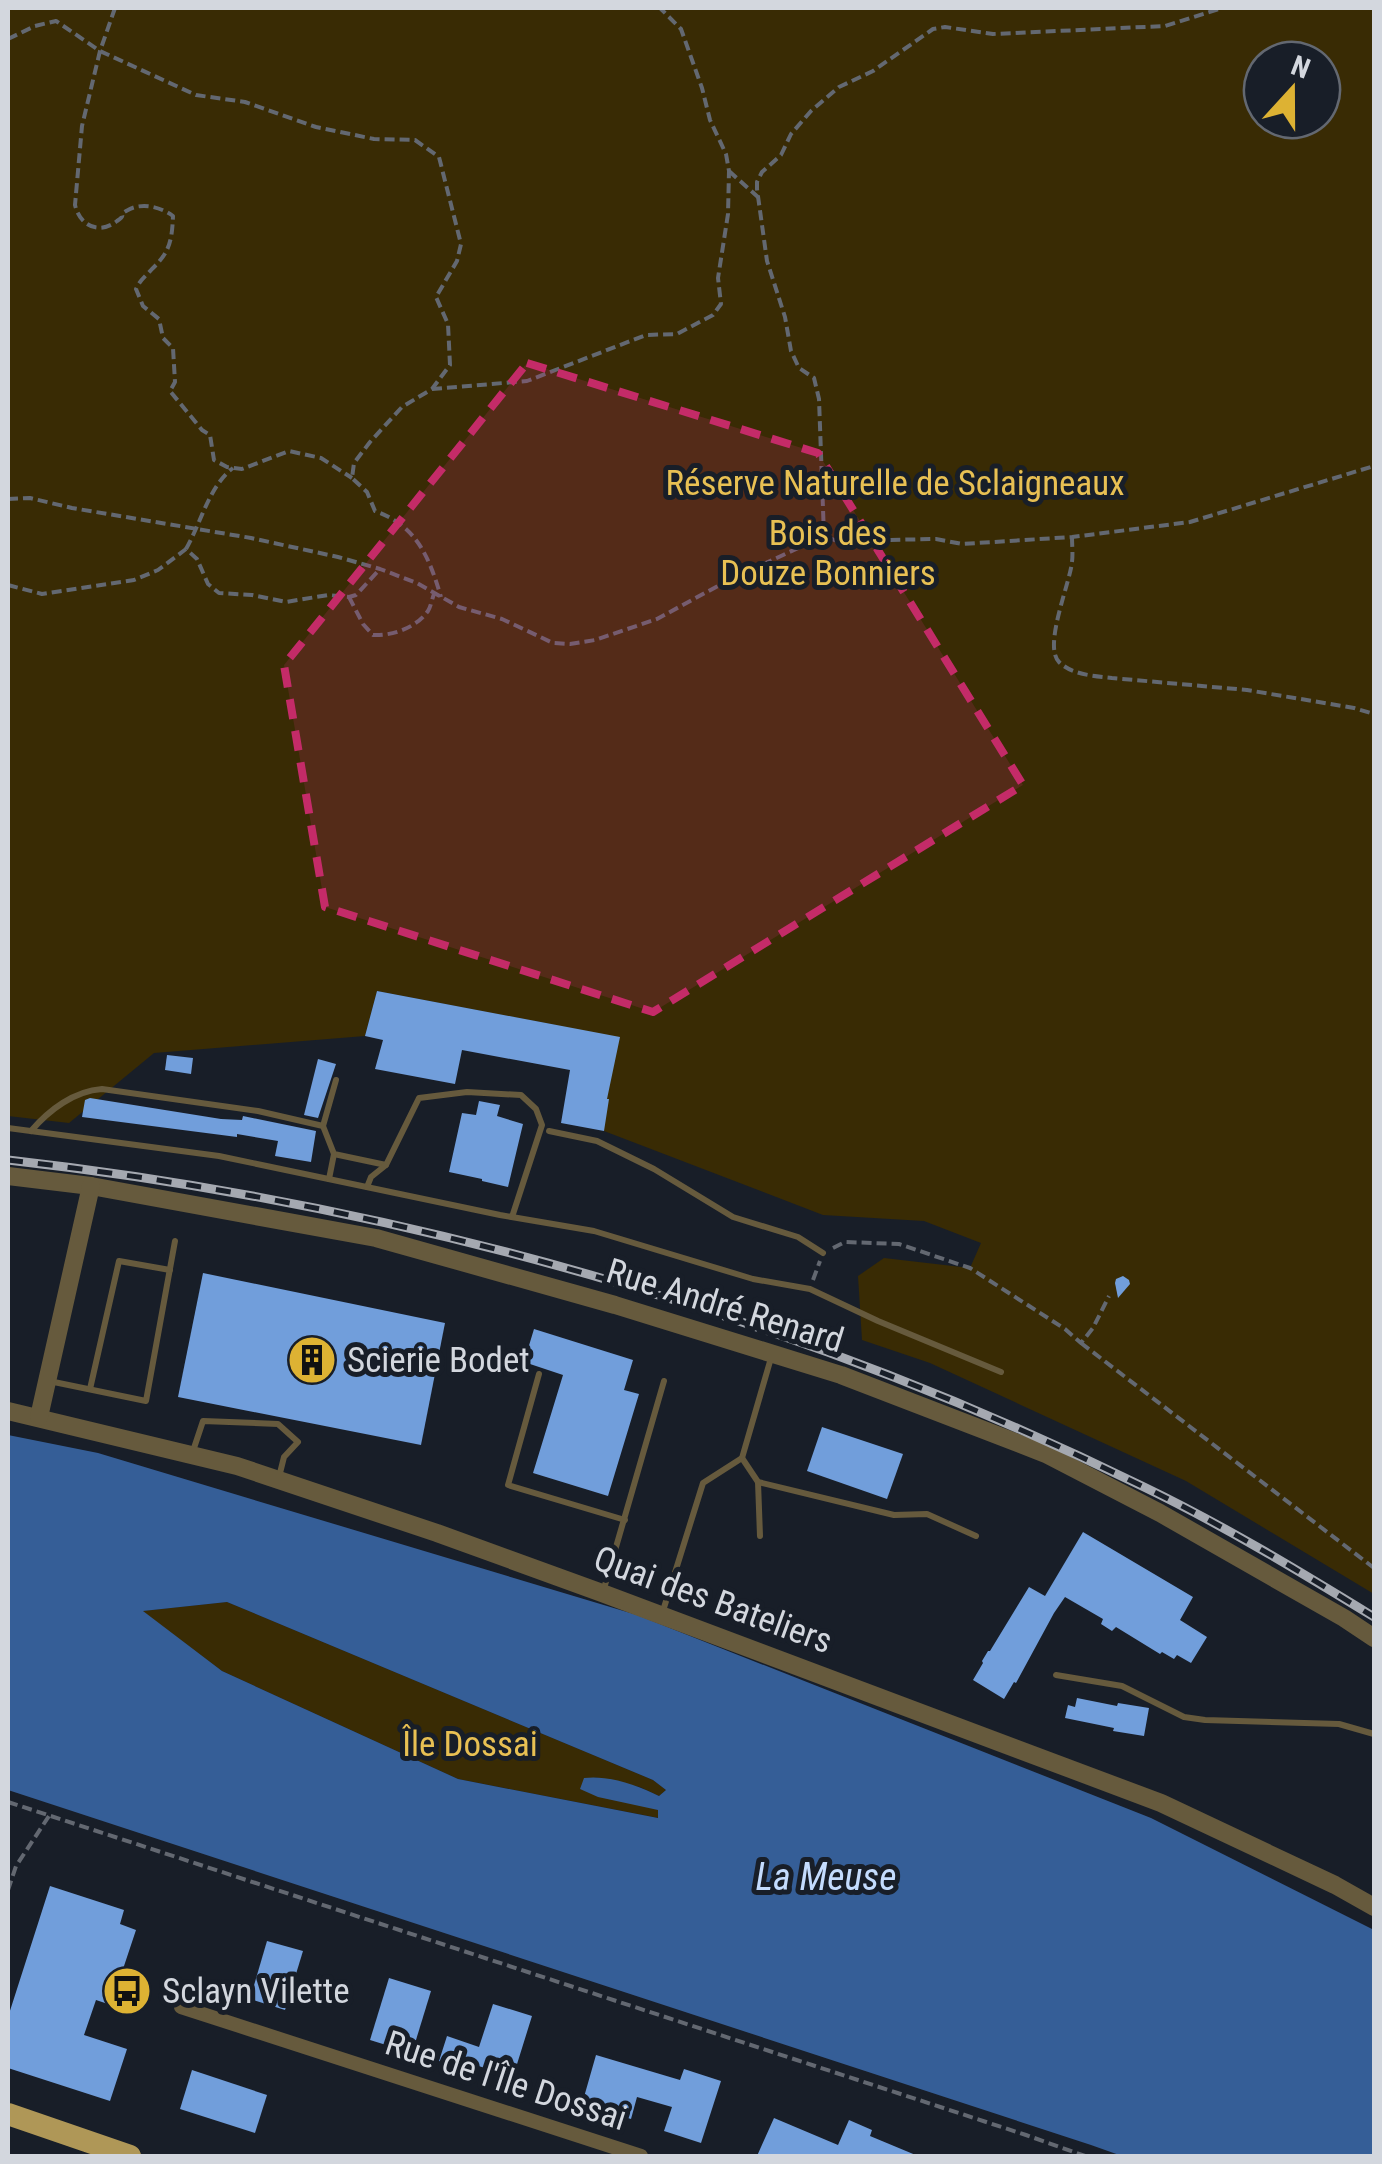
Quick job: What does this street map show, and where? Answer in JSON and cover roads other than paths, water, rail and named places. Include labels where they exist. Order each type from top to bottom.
[{"type":"main road","points":[[8,2114],[130,2156]]},
{"type":"street","name":"Rue André Renard","points":[[8,1176],[91,1186],[376,1238],[616,1305],[841,1375],[1046,1454],[1160,1513],[1374,1638]]},
{"type":"street","points":[[39,1417],[91,1186]]},
{"type":"street","name":"Quai des Bateliers","points":[[8,1411],[237,1466],[437,1533],[1161,1803],[1374,1907]]},
{"type":"street","name":"Rue de l'Île Dossai","points":[[181,2007],[640,2156]]},
{"type":"lane","points":[[329,1179],[334,1154],[324,1126],[336,1080]]},
{"type":"lane","points":[[31,1131],[64,1102],[86,1090],[102,1089],[258,1111],[324,1126]]},
{"type":"lane","points":[[367,1188],[371,1177],[386,1165],[419,1098],[467,1092],[521,1094],[536,1108],[542,1125],[512,1217]]},
{"type":"lane","points":[[8,1128],[219,1156],[594,1231],[754,1279],[810,1290],[1001,1372]]},
{"type":"lane","points":[[549,1131],[597,1141],[654,1169],[733,1217],[798,1237],[823,1253]]},
{"type":"lane","points":[[334,1154],[386,1165]]},
{"type":"lane","points":[[47,1380],[146,1401],[175,1241]]},
{"type":"lane","points":[[90,1389],[118,1261],[170,1270]]},
{"type":"lane","points":[[662,1615],[703,1483],[742,1458],[772,1354]]},
{"type":"lane","points":[[539,1374],[508,1485],[624,1520]]},
{"type":"lane","points":[[602,1593],[664,1381]]},
{"type":"lane","points":[[192,1455],[203,1421],[278,1424],[298,1442],[284,1458],[278,1480]]},
{"type":"lane","points":[[742,1458],[758,1482],[760,1536]]},
{"type":"lane","points":[[758,1482],[894,1515],[928,1514],[976,1536]]},
{"type":"lane","points":[[1056,1675],[1122,1686],[1184,1717],[1339,1724],[1374,1734]]},
{"type":"water","name":"La Meuse","points":[[8,1435],[98,1453],[637,1615],[1151,1818],[1374,1930],[1374,2156],[1122,2156],[8,1790]],"holes":[[[227,1602],[653,1780],[666,1790],[659,1796],[603,1778],[584,1778],[580,1789],[598,1797],[658,1810],[658,1818],[458,1779],[222,1671],[143,1611]]]},
{"type":"railway","points":[[8,1160],[301,1205],[446,1237],[590,1275],[732,1319],[872,1369],[1009,1425],[1144,1487],[1232,1533],[1374,1617]]},
{"type":"place","name":"Scierie Bodet","points":[[312,1360]]},
{"type":"place","name":"Sclayn Vilette","points":[[127,1991]]},
{"type":"park label","name":"Réserve Naturelle de Sclaigneaux","points":[[895,483]]},
{"type":"park label","name":"Bois des Douze Bonniers","points":[[828,553]]},
{"type":"park label","name":"Île Dossai","points":[[470,1744]]}]
